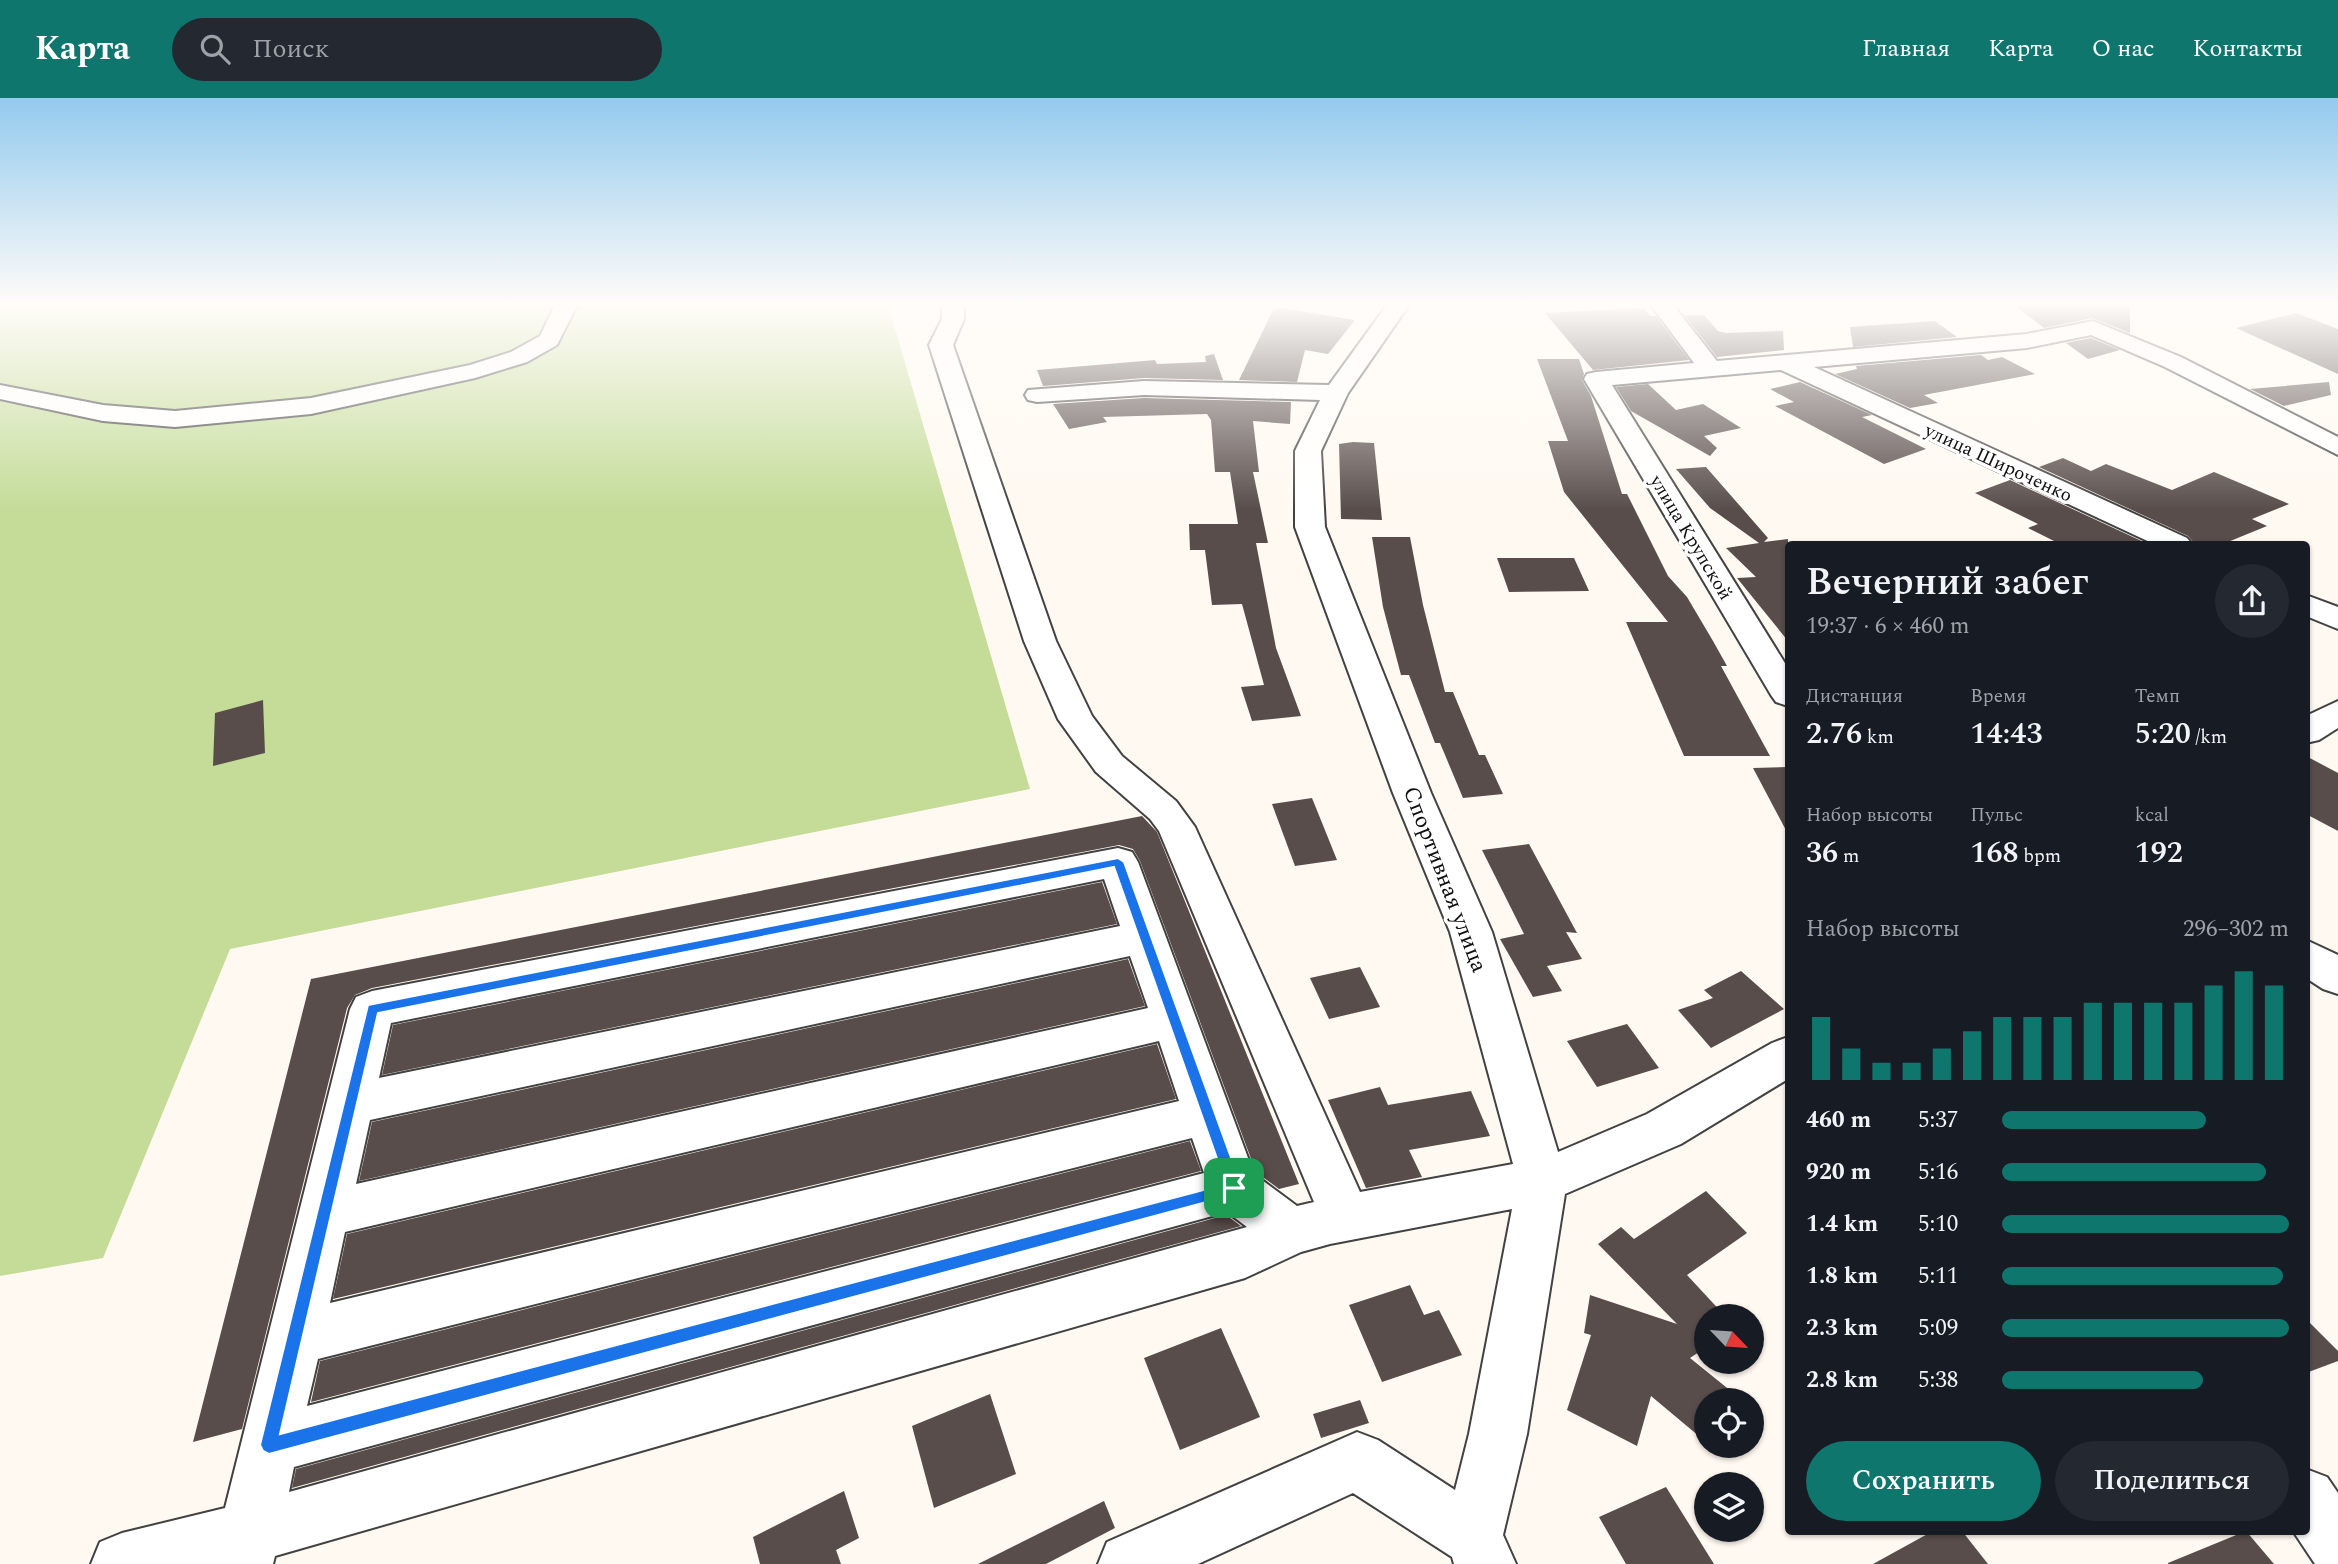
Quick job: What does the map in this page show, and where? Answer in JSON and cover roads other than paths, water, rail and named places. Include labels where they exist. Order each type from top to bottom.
[{"type":"street","points":[[0,392],[103,413],[175,419],[311,406],[464,373]]},
{"type":"street","points":[[951,373],[1041,640],[1076,719],[1109,764],[1163,810],[1176,827],[1322,1223]]},
{"type":"street","name":"Спортивная улица","points":[[1350,373],[1336,393],[1308,451],[1310,527],[1412,793],[1471,932],[1542,1181],[1479,1550]]},
{"type":"street","name":"улица Крупской","points":[[1661,373],[1596,379],[1785,690]]},
{"type":"street","name":"улица Широченко","points":[[1809,373],[2171,541]]},
{"type":"street","points":[[2195,373],[2338,447]]},
{"type":"street","points":[[1037,395],[1144,388],[1336,393]]},
{"type":"street","points":[[2310,606],[2338,619]]},
{"type":"street","points":[[2310,730],[2338,712]]},
{"type":"street","points":[[245,1549],[372,1009],[1118,862],[1234,1188]]},
{"type":"street","points":[[350,1104],[1145,937]]},
{"type":"street","points":[[2310,959],[2338,977]]},
{"type":"street","points":[[324,1214],[1175,1020]]},
{"type":"street","points":[[132,1561],[245,1549],[1245,1254],[1322,1223],[1542,1181],[1664,1129],[1785,1057]]},
{"type":"street","points":[[294,1338],[1208,1114]]},
{"type":"street","points":[[269,1445],[1234,1188],[1322,1223]]},
{"type":"street","points":[[1129,1564],[1357,1461],[1479,1550]]},
{"type":"street","points":[[2310,1504],[2338,1545]]}]
